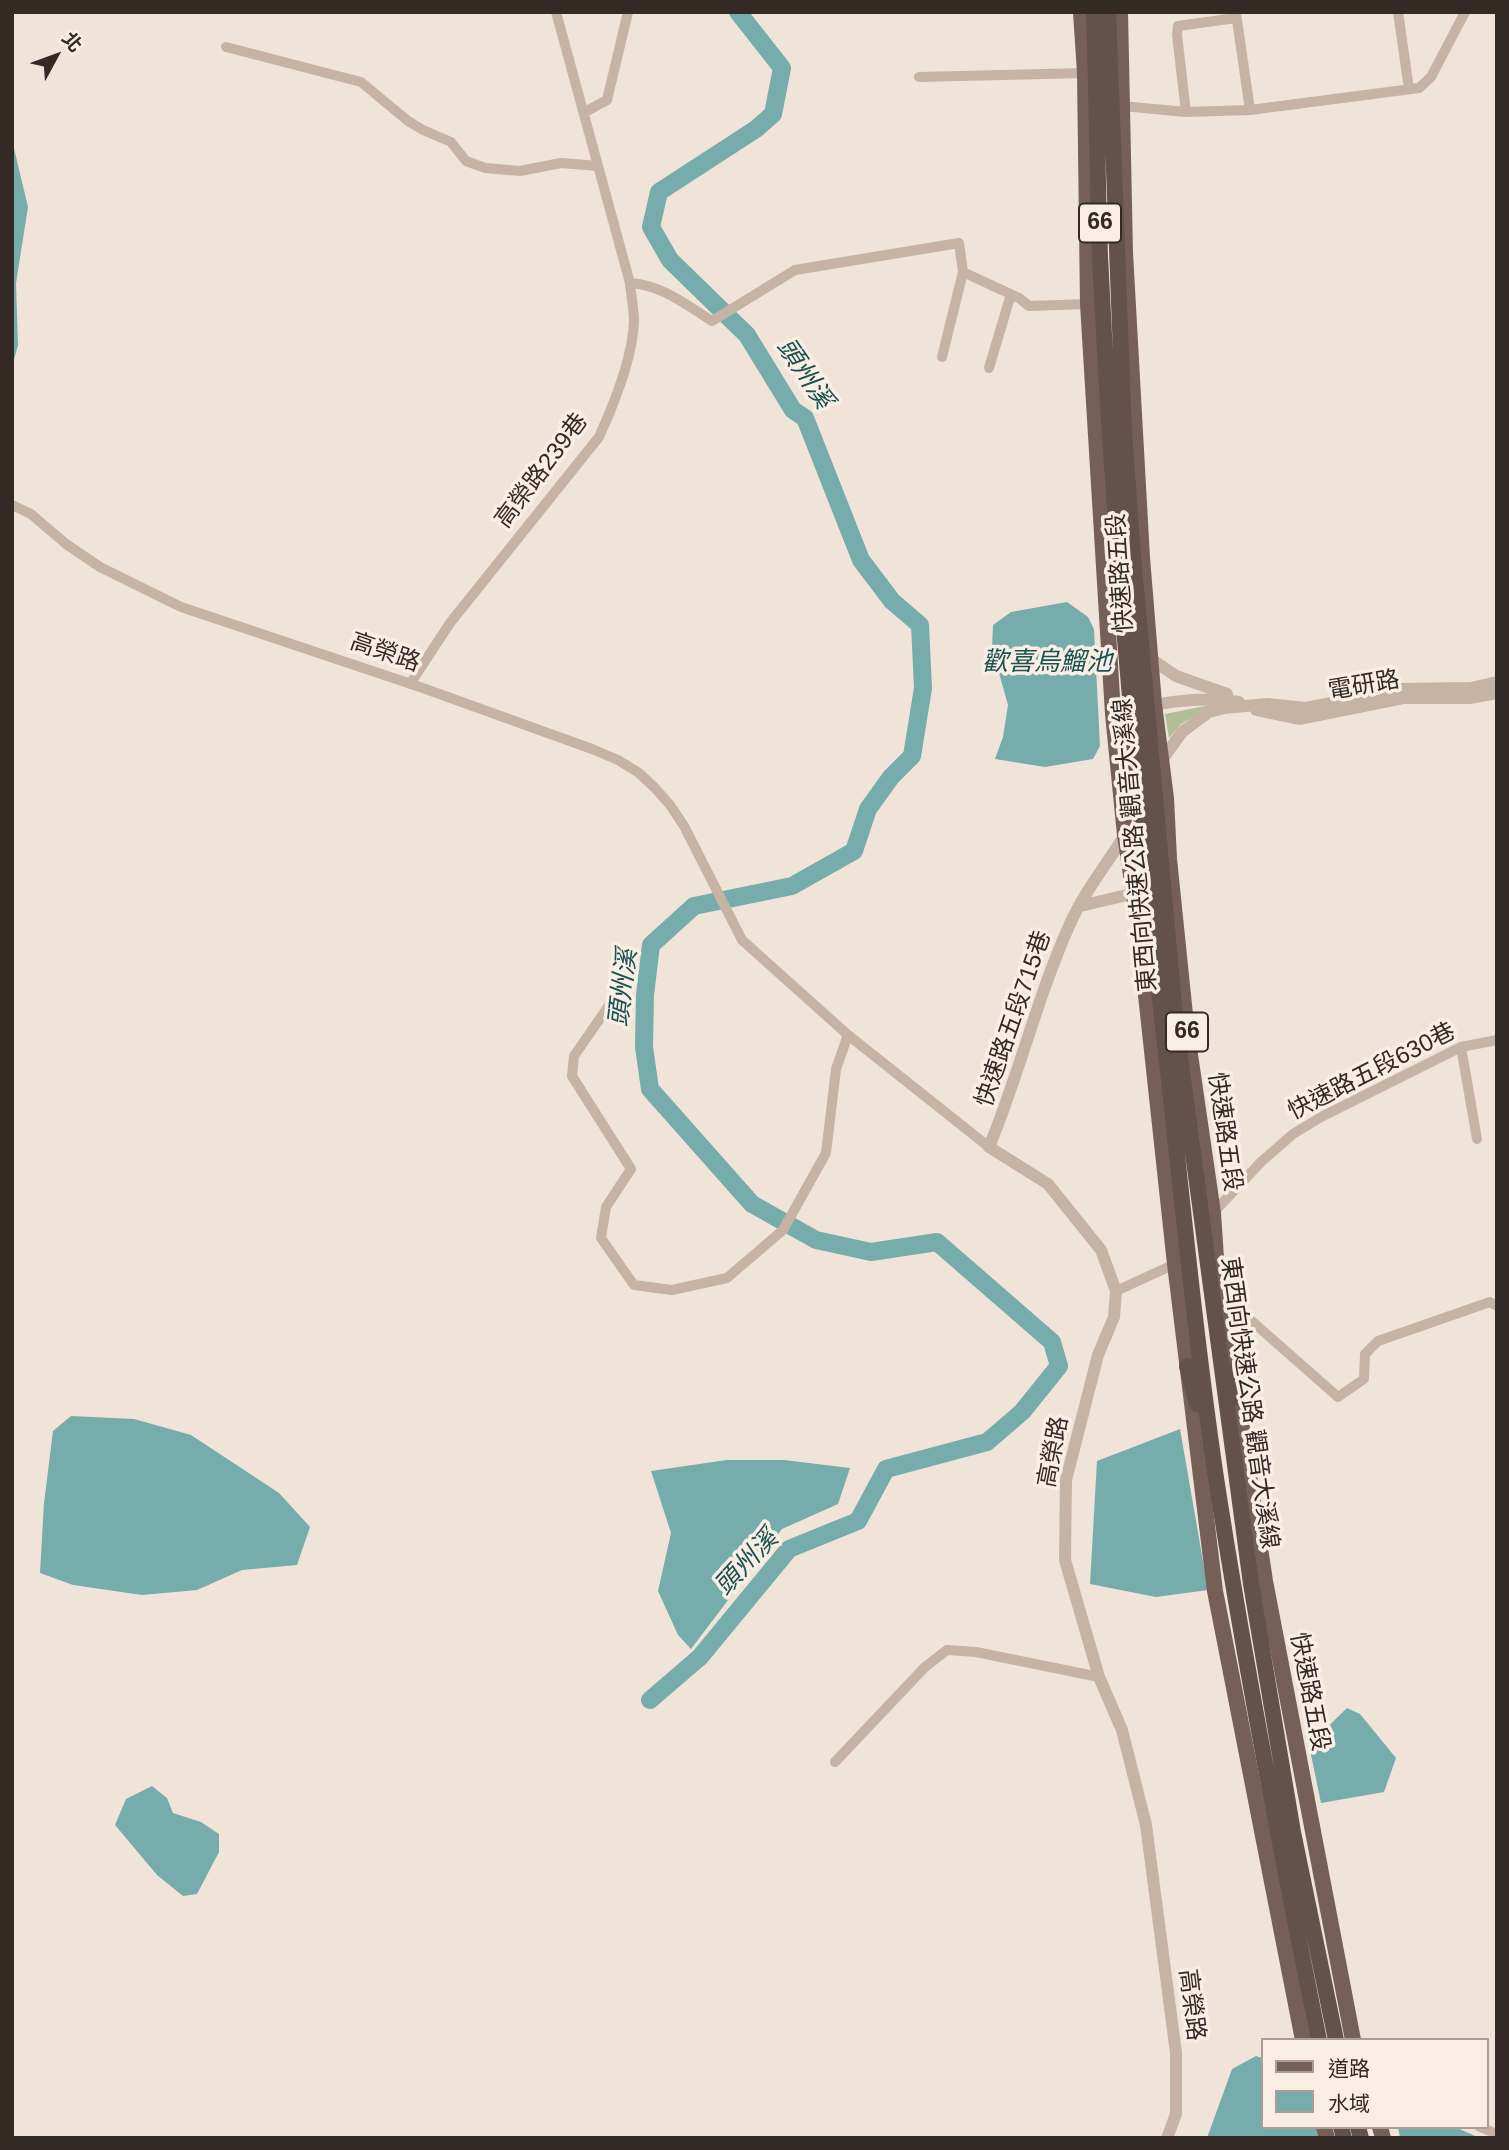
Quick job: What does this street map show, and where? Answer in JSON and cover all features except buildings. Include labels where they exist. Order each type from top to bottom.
[{"type":"highway","name":"東西向快速公路 觀音大溪線","points":[[1094,12],[1100,253],[1118,556],[1155,957],[1216,1478],[1277,1833],[1319,2038]]},
{"type":"highway","name":"東西向快速公路 觀音大溪線","points":[[1108,12],[1124,433],[1133,556],[1183,1086],[1251,1584],[1293,1832],[1336,2038]]},
{"type":"highway","points":[[1187,1366],[1216,1478]]},
{"type":"highway","points":[[1234,1370],[1238,1488]]},
{"type":"main road","name":"快速路五段","points":[[1081,12],[1085,73],[1088,304],[1113,714],[1125,835],[1135,893],[1175,1264],[1215,1591],[1303,2038]]},
{"type":"main road","name":"快速路五段","points":[[1120,12],[1125,253],[1142,545],[1154,704],[1162,760],[1187,1034],[1213,1213],[1216,1258],[1265,1581],[1353,2038]]},
{"type":"street","name":"高榮路239巷","points":[[410,684],[450,623],[599,437],[609,416],[627,358],[634,323],[631,283],[556,12]]},
{"type":"street","points":[[585,112],[607,100],[628,12]]},
{"type":"street","points":[[1398,12],[1409,89]]},
{"type":"street","points":[[1122,106],[1186,112],[1250,110],[1419,88],[1431,78],[1465,12]]},
{"type":"street","points":[[1186,112],[1178,26],[1236,15],[1250,110]]},
{"type":"street","points":[[226,47],[361,82],[408,121],[450,142],[466,161],[485,168],[520,170],[561,163],[598,166]]},
{"type":"street","points":[[919,77],[1085,73]]},
{"type":"street","points":[[631,283],[648,284],[668,292],[712,321],[795,270],[959,243],[963,272],[942,357]]},
{"type":"street","points":[[963,272],[1011,294],[1029,306],[1088,304]]},
{"type":"street","points":[[989,368],[1011,294]]},
{"type":"street","name":"高榮路","points":[[12,505],[31,514],[66,544],[100,567],[181,607],[592,748],[639,773],[670,805],[684,826],[742,940],[848,1035],[989,1147],[1048,1184],[1101,1250],[1116,1291],[1114,1317],[1098,1355],[1066,1480],[1065,1560],[1099,1677],[1122,1730],[1146,1825],[1176,2053],[1176,2114],[1167,2138]]},
{"type":"street","points":[[1151,659],[1176,676],[1253,704]]},
{"type":"street","name":"電研路","points":[[1113,714],[1154,704],[1213,698],[1306,708],[1401,689],[1471,688],[1497,682]]},
{"type":"street","name":"電研路","points":[[1239,706],[1300,719],[1403,698],[1469,698],[1497,693]]},
{"type":"street","name":"電研路","points":[[1162,760],[1182,732],[1209,712],[1253,704]]},
{"type":"street","name":"快速路五段715巷","points":[[989,1147],[1008,1103],[1042,995],[1069,925],[1125,835]]},
{"type":"street","points":[[1080,906],[1172,885]]},
{"type":"street","points":[[628,978],[574,1056],[572,1076],[631,1169],[606,1207],[601,1238],[634,1285],[672,1290],[727,1278],[783,1230],[826,1153],[836,1069],[848,1035]]},
{"type":"street","name":"快速路五段630巷","points":[[1213,1213],[1261,1162],[1293,1134],[1321,1117],[1461,1047],[1497,1040]]},
{"type":"street","points":[[1461,1047],[1477,1139]]},
{"type":"street","points":[[1116,1291],[1175,1264]]},
{"type":"street","points":[[1222,1295],[1338,1396],[1364,1379],[1365,1354],[1378,1341],[1490,1302],[1497,1306]]},
{"type":"street","points":[[835,1762],[925,1667],[947,1650],[976,1652],[1099,1677]]},
{"type":"green space","points":[[1215,704],[1181,724],[1169,738],[1165,714]]},
{"type":"water","points":[[12,140],[28,207],[16,283],[18,345],[12,367]]},
{"type":"water","name":"歡喜烏鰡池","points":[[1067,602],[1088,617],[1094,629],[1100,746],[1093,759],[1045,767],[995,759],[1003,737],[1008,705],[992,648],[993,625],[1011,612]]},
{"type":"water","points":[[71,1416],[134,1419],[191,1435],[279,1493],[310,1527],[297,1565],[242,1570],[197,1590],[142,1595],[73,1585],[40,1573],[44,1503],[53,1431]]},
{"type":"water","points":[[1180,1429],[1208,1590],[1156,1597],[1090,1584],[1097,1461]]},
{"type":"water","points":[[727,1460],[784,1460],[850,1468],[838,1504],[782,1529],[691,1649],[678,1635],[658,1591],[671,1533],[651,1471]]},
{"type":"water","points":[[1347,1708],[1360,1714],[1396,1758],[1384,1792],[1321,1803],[1309,1745]]},
{"type":"water","points":[[152,1786],[167,1798],[173,1813],[201,1822],[219,1834],[219,1852],[197,1894],[183,1896],[157,1875],[115,1825],[126,1799]]},
{"type":"water","points":[[1256,2056],[1260,2057],[1260,2129],[1319,2129],[1321,2138],[1207,2138],[1232,2069]]},
{"type":"water","points":[[1398,2129],[1460,2129],[1480,2138],[1400,2138]]},
{"type":"waterway","name":"頭州溪","points":[[650,1700],[700,1657],[789,1549],[858,1521],[886,1469],[987,1442],[1022,1412],[1059,1366],[1052,1342],[937,1242],[871,1252],[816,1240],[752,1204],[650,1089],[644,1047],[645,995],[651,945],[694,906],[792,886],[854,851],[868,809],[891,777],[912,756],[923,688],[920,625],[892,601],[861,560],[805,418],[793,410],[747,335],[670,260],[651,227],[659,192],[756,129],[773,114],[782,68],[738,12]]}]
